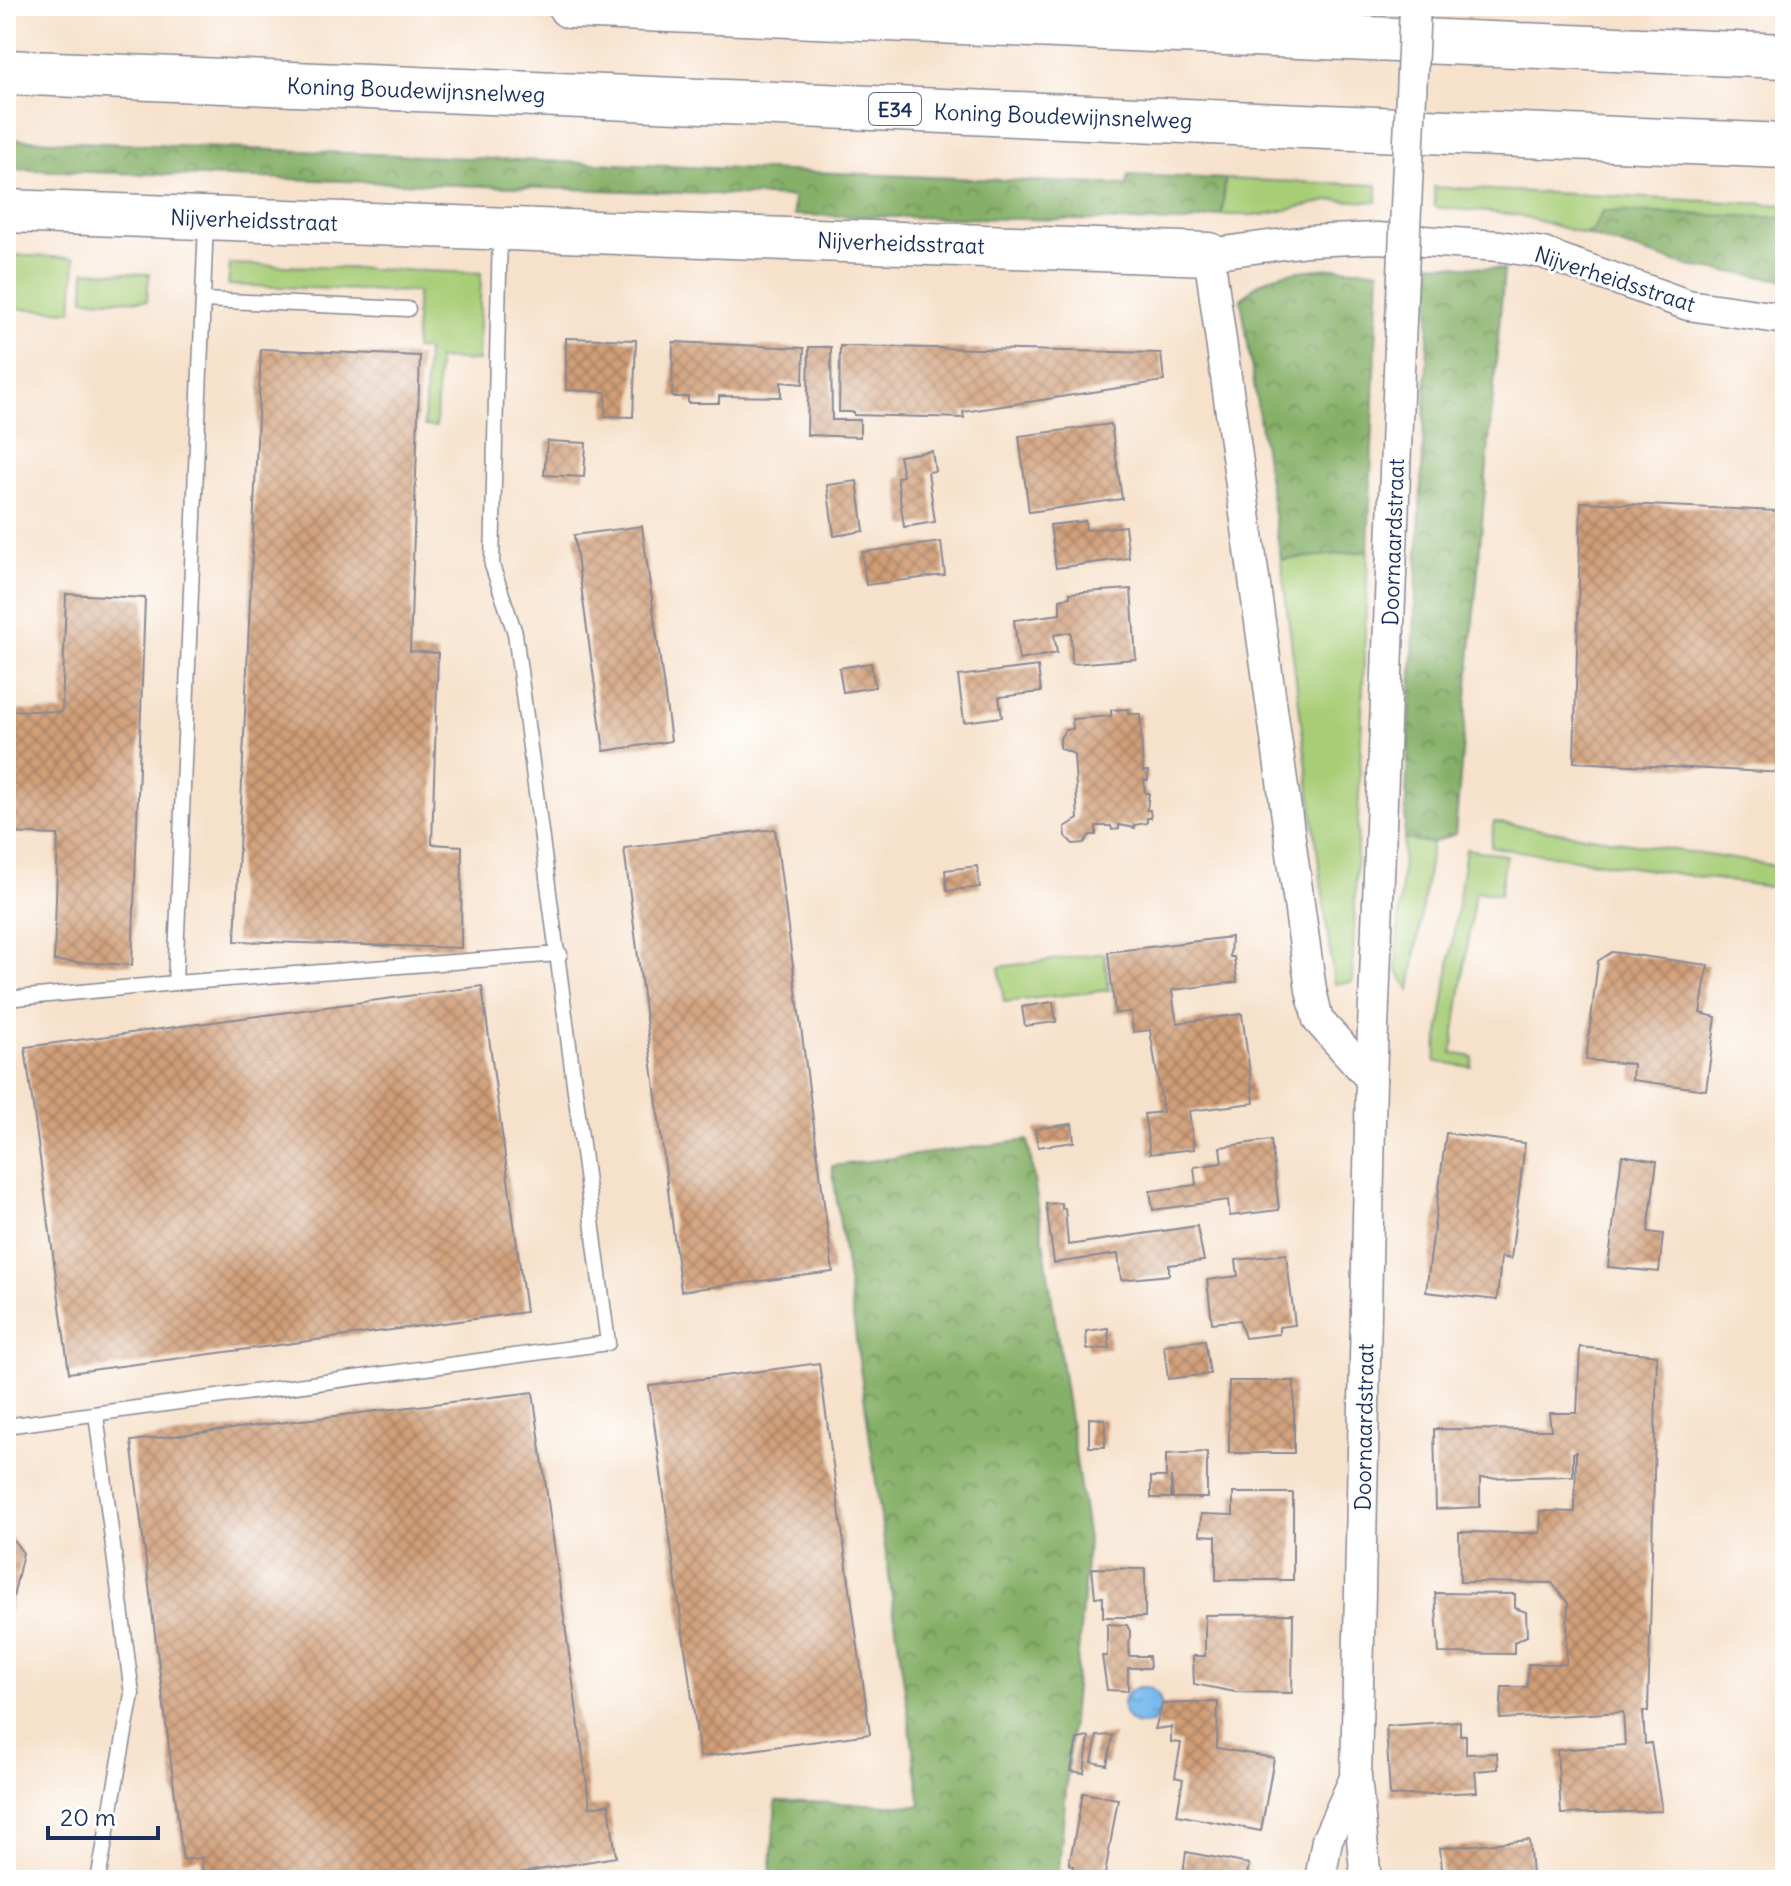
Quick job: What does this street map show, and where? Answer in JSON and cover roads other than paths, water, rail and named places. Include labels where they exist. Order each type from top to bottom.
[{"type":"highway","points":[[570,6],[1785,56]]},
{"type":"highway","name":"Koning Boudewijnsnelweg","points":[[6,72],[1785,146]]},
{"type":"street","name":"Doornaardstraat","points":[[1366,1880],[1356,1776],[1371,1079],[1415,6]]},
{"type":"street","name":"Nijverheidsstraat","points":[[6,211],[1209,254],[1307,241],[1377,238],[1500,246],[1543,253],[1688,305],[1785,319]]},
{"type":"street","points":[[1209,254],[1311,990],[1318,1020],[1371,1079]]},
{"type":"street","name":"Doornaardstraat","points":[[1320,1880],[1327,1840],[1356,1776]]},
{"type":"lane","points":[[175,983],[206,218]]},
{"type":"lane","points":[[6,1423],[6,1426],[608,1343],[560,954],[515,633],[492,565],[500,229]]},
{"type":"lane","points":[[203,300],[408,309]]},
{"type":"lane","points":[[6,999],[560,954]]},
{"type":"lane","points":[[96,1414],[132,1694],[98,1880]]},
{"type":"water","points":[[1142,1687],[1156,1692],[1161,1706],[1156,1720],[1142,1725],[1128,1720],[1123,1706],[1128,1692]]}]
